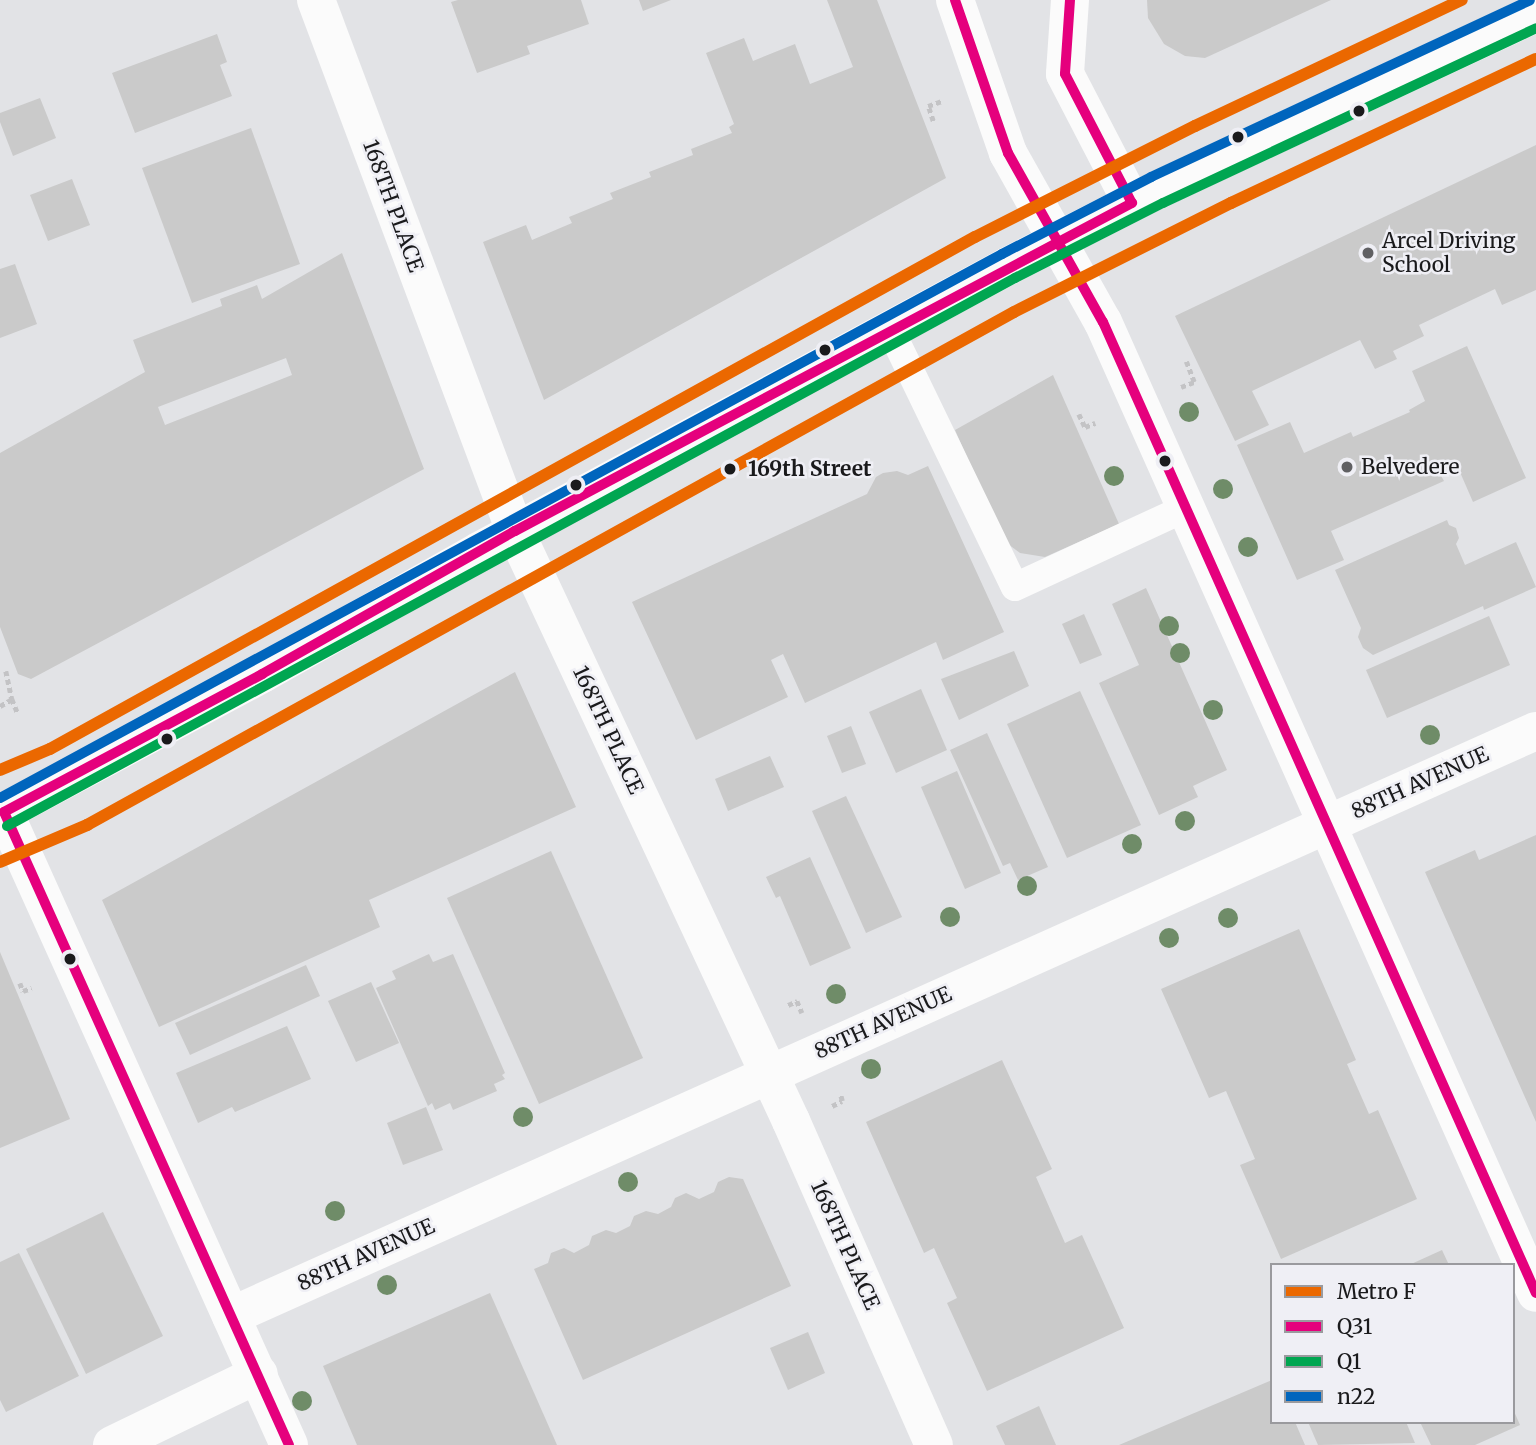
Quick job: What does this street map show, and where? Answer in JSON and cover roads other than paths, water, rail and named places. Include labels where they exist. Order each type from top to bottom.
[{"type":"street","name":"168TH PLACE","points":[[316,0],[515,531],[770,1074],[934,1445]]},
{"type":"street","points":[[955,0],[1008,153],[1103,322],[1536,1293]]},
{"type":"street","points":[[1070,0],[1065,74],[1132,203]]},
{"type":"street","points":[[289,1445],[1,809],[262,674],[515,531],[1056,242],[1132,203],[1536,13]]},
{"type":"street","name":"88TH AVENUE","points":[[231,1316],[1536,731]]},
{"type":"street","points":[[112,1445],[259,1374]]},
{"type":"lane","points":[[891,331],[1015,587],[1186,508]]},
{"type":"metro line","name":"F","points":[[0,770],[50,749],[975,237],[1195,126],[1462,0]]},
{"type":"metro line","name":"F","points":[[0,862],[87,825],[1014,312],[1231,203],[1536,59]]},
{"type":"place","name":"Arcel Driving School","points":[[1368,253]]},
{"type":"place","name":"Belvedere","points":[[1347,467]]},
{"type":"place","name":"169th Street","points":[[730,469]]}]
